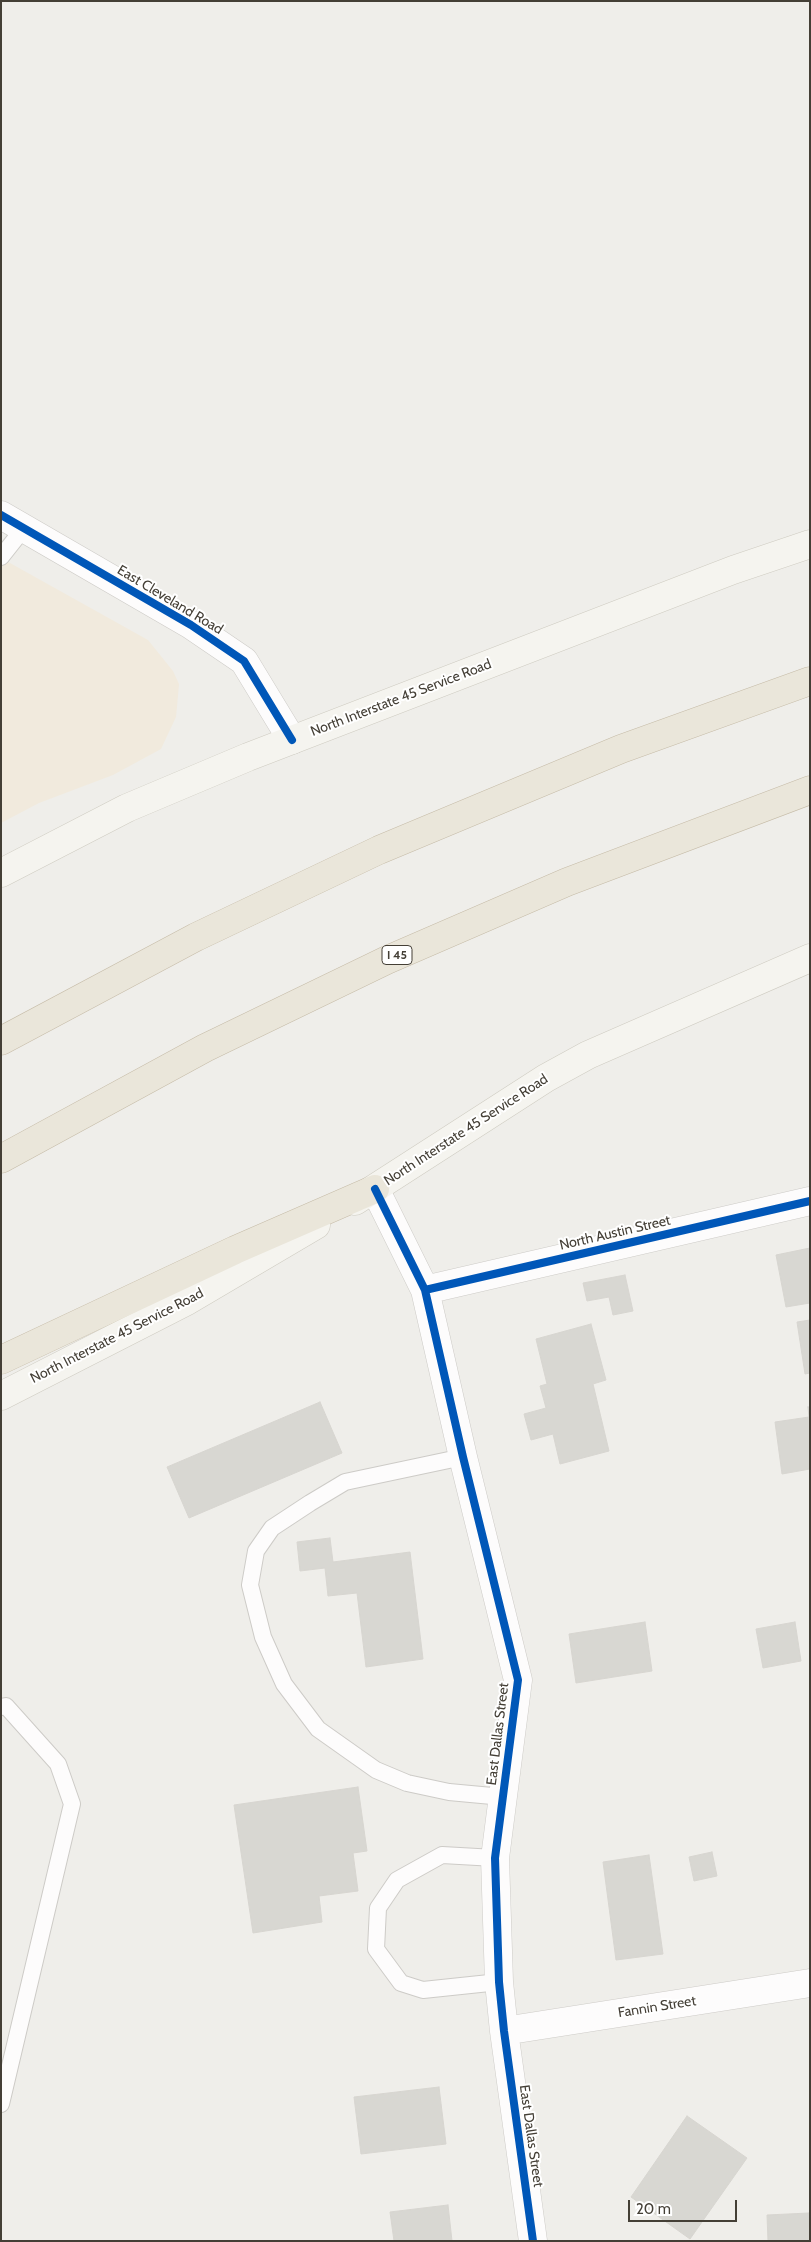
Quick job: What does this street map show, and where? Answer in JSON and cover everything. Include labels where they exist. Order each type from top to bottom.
[{"type":"highway","points":[[1,1041],[196,937],[387,847],[621,749],[810,680]]},
{"type":"highway","name":"I 45","points":[[1,1159],[197,1052],[379,963],[567,882],[810,790]]},
{"type":"highway","points":[[1,1360],[226,1254],[375,1189]]},
{"type":"main road","name":"North Interstate 45 Service Road","points":[[1,873],[126,808],[292,740],[733,570],[810,544]]},
{"type":"main road","name":"North Interstate 45 Service Road","points":[[1,1396],[188,1302],[375,1189],[546,1078],[588,1055],[810,958]]},
{"type":"street","name":"East Cleveland Road","points":[[12,521],[191,625],[244,661],[292,740]]},
{"type":"street","name":"East Dallas Street","points":[[375,1189],[425,1290],[463,1457],[518,1680],[495,1858],[499,1982],[533,2241]]},
{"type":"street","name":"North Austin Street","points":[[425,1290],[810,1200]]},
{"type":"street","name":"Fannin Street","points":[[504,2031],[810,1983]]},
{"type":"lane","points":[[1,557],[12,521]]},
{"type":"lane","points":[[463,1457],[345,1482],[272,1528],[256,1551],[250,1585],[262,1637],[284,1684],[318,1729],[376,1770],[407,1783],[449,1792],[503,1797]]},
{"type":"lane","points":[[1,1707],[6,1706],[58,1764],[72,1804],[1,2104]]},
{"type":"lane","points":[[495,1858],[442,1855],[397,1880],[378,1908],[376,1949],[401,1983],[423,1990],[499,1982]]},
{"type":"shaded area","points":[[1,558],[148,640],[173,671],[179,684],[176,717],[161,749],[113,775],[39,803],[1,823]]},
{"type":"building","points":[[810,1248],[810,1303],[786,1307],[776,1255]]},
{"type":"building","points":[[625,1275],[633,1311],[613,1315],[609,1297],[587,1301],[583,1283]]},
{"type":"building","points":[[810,1320],[810,1373],[805,1374],[797,1322]]},
{"type":"building","points":[[591,1324],[606,1380],[593,1384],[609,1451],[560,1464],[553,1434],[531,1440],[524,1414],[546,1408],[540,1386],[547,1384],[536,1339]]},
{"type":"building","points":[[320,1402],[342,1453],[189,1518],[167,1467]]},
{"type":"building","points":[[808,1407],[810,1407],[810,1469],[782,1474],[775,1422],[809,1417]]},
{"type":"building","points":[[330,1538],[333,1562],[410,1552],[423,1659],[366,1667],[357,1593],[328,1596],[325,1568],[300,1571],[297,1542]]},
{"type":"building","points":[[645,1622],[652,1671],[576,1683],[569,1634]]},
{"type":"building","points":[[795,1622],[801,1661],[763,1668],[756,1629]]},
{"type":"building","points":[[358,1787],[367,1851],[353,1853],[358,1891],[319,1896],[322,1922],[253,1933],[234,1805]]},
{"type":"building","points":[[712,1852],[717,1876],[694,1881],[689,1857]]},
{"type":"building","points":[[649,1855],[663,1954],[616,1960],[603,1862]]},
{"type":"building","points":[[439,2087],[446,2144],[361,2154],[354,2097]]},
{"type":"building","points":[[687,2116],[747,2158],[690,2239],[631,2197]]},
{"type":"building","points":[[448,2205],[452,2241],[394,2241],[390,2212]]},
{"type":"building","points":[[809,2213],[810,2241],[768,2241],[767,2215]]},
{"type":"cycle path","points":[[1,515],[191,625],[244,661],[292,740]]},
{"type":"cycle path","points":[[375,1189],[425,1290],[463,1457],[518,1680],[495,1858],[499,1982],[533,2241]]},
{"type":"cycle path","points":[[425,1290],[810,1201]]}]
